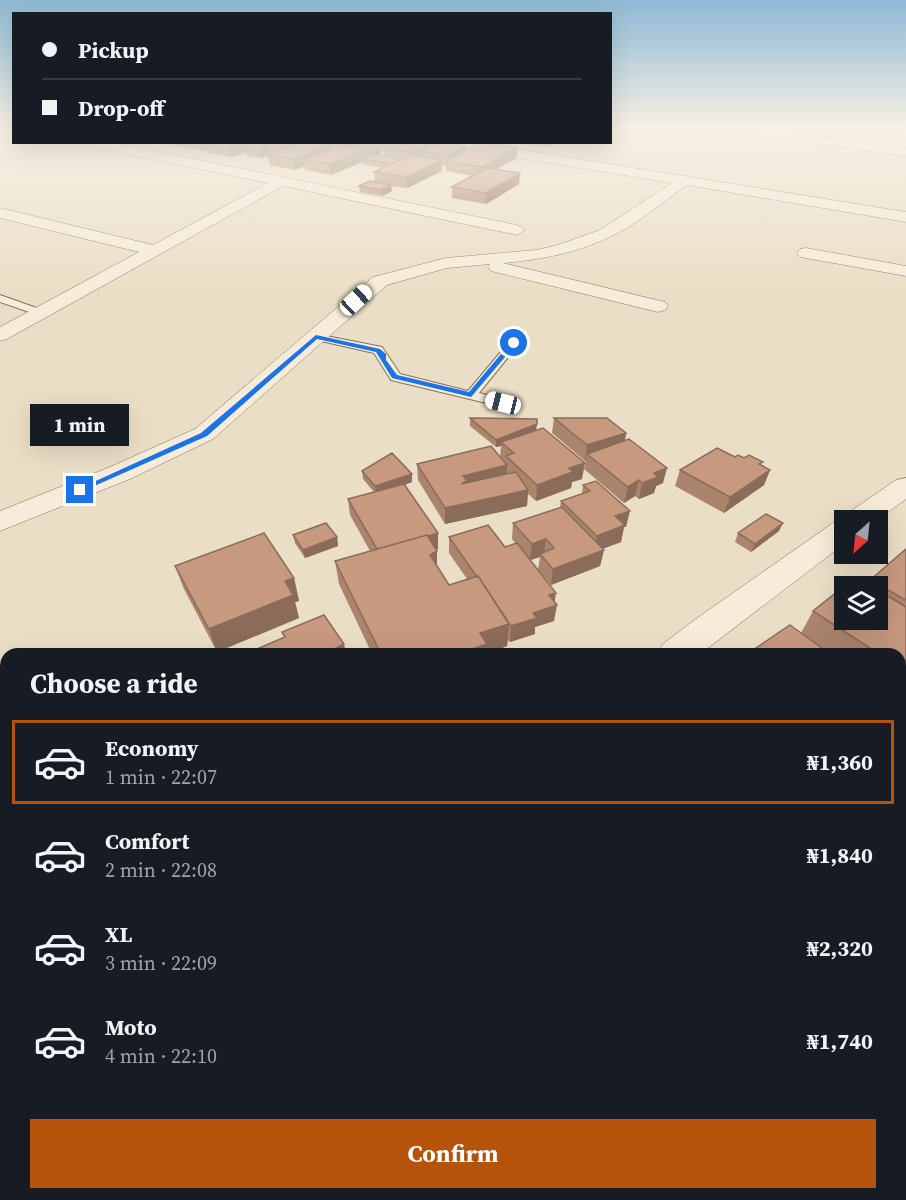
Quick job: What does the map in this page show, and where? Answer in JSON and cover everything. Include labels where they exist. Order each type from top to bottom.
[{"type":"street","points":[[0,335],[278,183]]},
{"type":"street","points":[[285,183],[517,230]]},
{"type":"street","points":[[0,522],[120,473],[204,434],[380,281],[436,265],[536,255],[592,239],[606,233],[681,183]]},
{"type":"street","points":[[689,183],[906,217]]},
{"type":"street","points":[[0,213],[153,250]]},
{"type":"street","points":[[806,253],[906,272]]},
{"type":"street","points":[[469,261],[658,306]]},
{"type":"street","points":[[872,510],[906,486]]},
{"type":"street","points":[[683,648],[834,537]]},
{"type":"lane","points":[[0,298],[41,313]]},
{"type":"lane","points":[[316,337],[378,350],[383,354],[383,360],[395,377],[503,403]]},
{"type":"lane","points":[[471,395],[514,343]]},
{"type":"building","points":[[366,183],[391,185],[381,190],[359,186]]},
{"type":"building","points":[[459,183],[503,183],[486,193],[452,187]]},
{"type":"building","points":[[470,418],[537,419],[537,424],[496,440]]},
{"type":"building","points":[[554,418],[607,418],[626,433],[587,445]]},
{"type":"building","points":[[543,428],[585,463],[569,468],[573,472],[537,485],[506,456],[514,453],[501,442]]},
{"type":"building","points":[[629,439],[667,468],[654,473],[658,477],[642,483],[639,480],[628,487],[587,454]]},
{"type":"building","points":[[491,446],[507,465],[463,476],[467,481],[461,484],[516,472],[528,490],[445,508],[417,464]]},
{"type":"building","points":[[717,448],[735,457],[738,455],[744,458],[749,455],[763,462],[759,464],[770,470],[730,497],[680,470]]},
{"type":"building","points":[[392,453],[412,474],[375,486],[362,471]]},
{"type":"building","points":[[596,481],[630,511],[615,516],[625,525],[597,536],[561,501],[590,491],[583,485]]},
{"type":"building","points":[[404,484],[438,533],[377,549],[348,499]]},
{"type":"building","points":[[562,507],[604,550],[553,569],[540,554],[554,548],[546,539],[532,544],[513,523]]},
{"type":"building","points":[[766,514],[783,523],[755,544],[738,533]]},
{"type":"building","points":[[326,523],[337,537],[303,550],[293,535]]},
{"type":"building","points":[[488,525],[505,547],[517,543],[556,593],[549,595],[557,605],[533,613],[537,618],[511,626],[449,537]]},
{"type":"building","points":[[264,533],[294,578],[285,581],[293,595],[209,629],[175,566]]},
{"type":"building","points":[[427,535],[437,551],[430,555],[449,585],[478,576],[509,624],[480,633],[487,644],[475,648],[378,648],[335,561]]},
{"type":"building","points":[[906,549],[906,600],[888,590],[888,576],[875,576]]},
{"type":"building","points":[[834,594],[834,625],[813,611]]},
{"type":"building","points":[[888,596],[906,607],[906,648],[870,648],[842,630],[888,630]]},
{"type":"building","points":[[324,615],[344,644],[336,648],[260,648],[285,637],[282,632]]},
{"type":"building","points":[[790,625],[822,648],[756,648]]},
{"type":"route","points":[[80,490],[204,434],[316,337],[378,350],[383,354],[383,360],[395,377],[471,395],[514,343]]}]
